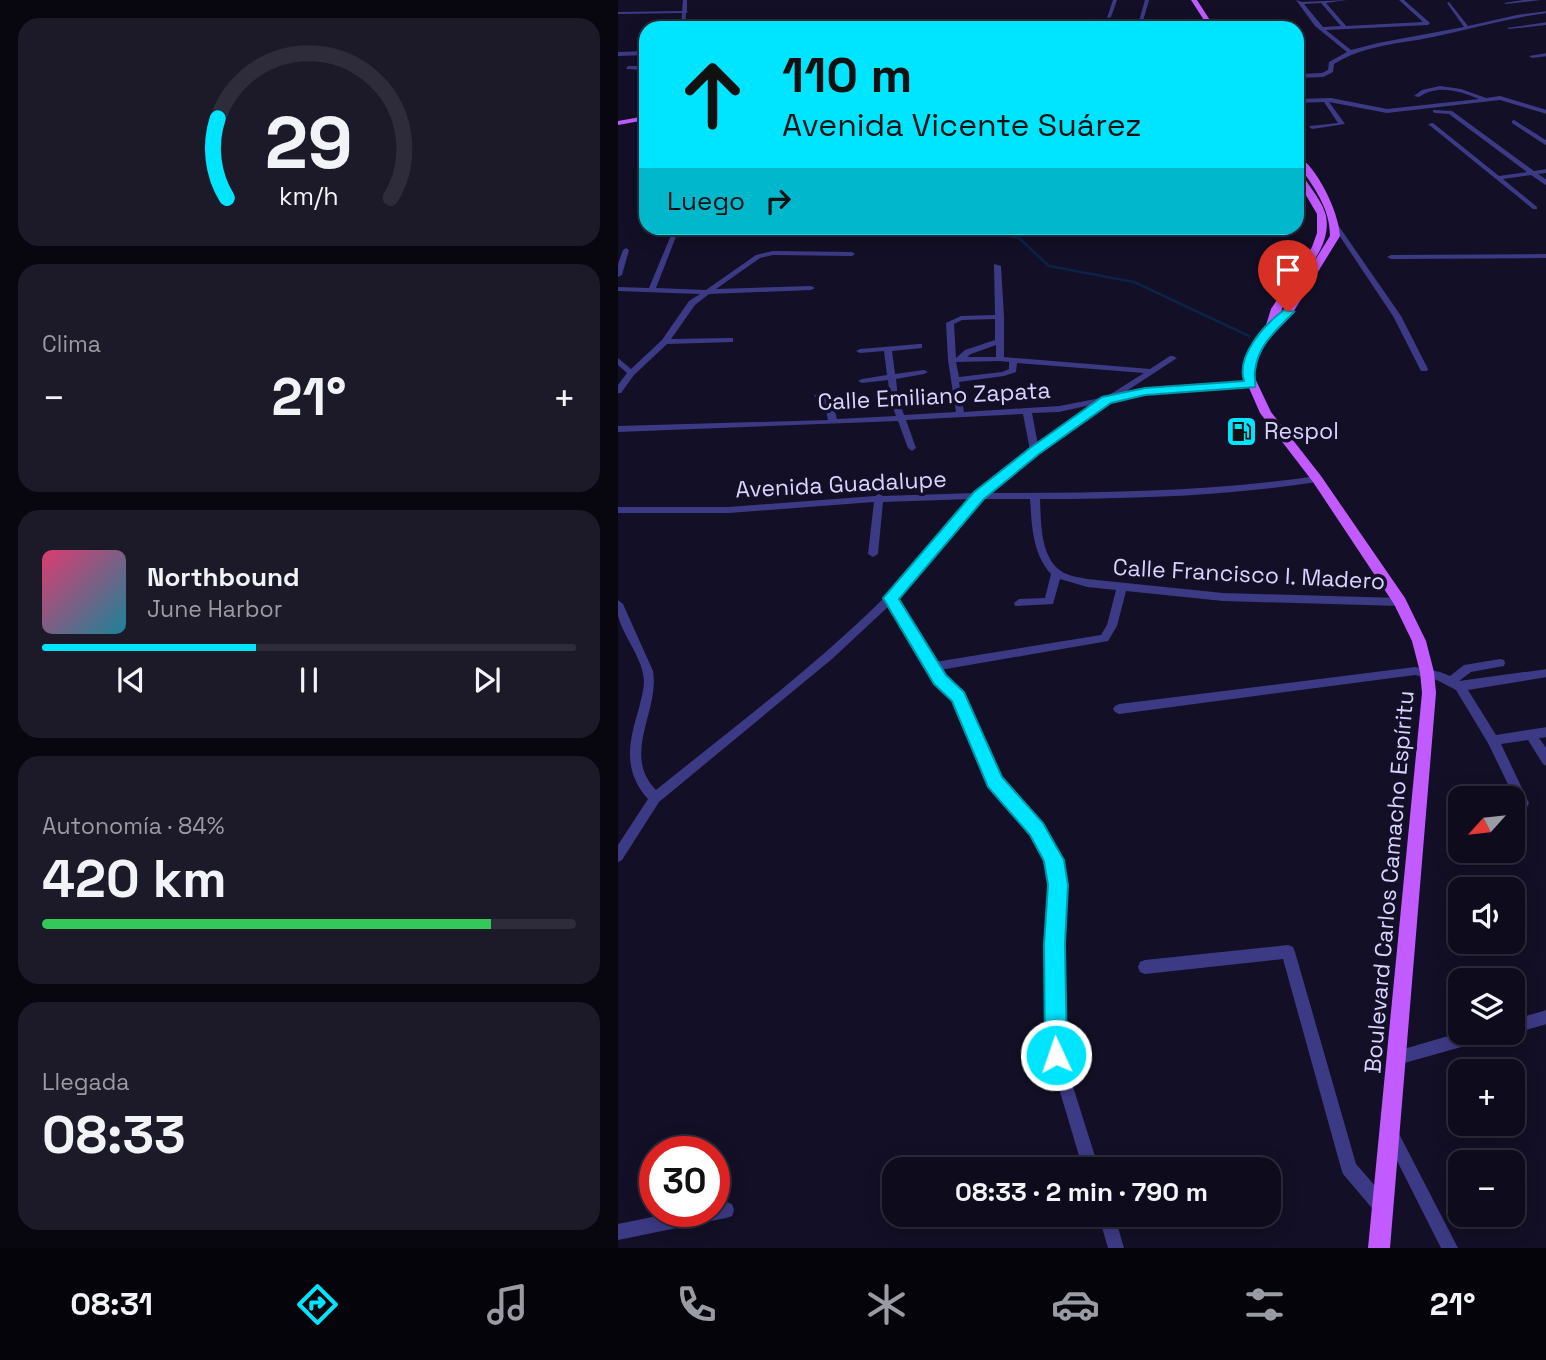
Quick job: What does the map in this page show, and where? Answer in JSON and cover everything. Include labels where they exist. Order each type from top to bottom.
[{"type":"main road","points":[[1186,0],[1200,21]]},
{"type":"main road","points":[[1194,0],[1208,21]]},
{"type":"main road","points":[[618,123],[639,119]]},
{"type":"main road","points":[[1271,325],[1288,312],[1334,240],[1336,226],[1333,213],[1304,168]]},
{"type":"main road","points":[[1251,384],[1249,363],[1271,325],[1276,309],[1317,247],[1323,230],[1321,214],[1304,185]]},
{"type":"main road","name":"Boulevard Carlos Camacho Espíritu","points":[[1251,384],[1267,413],[1317,479],[1400,602],[1419,641],[1427,672],[1429,693],[1379,1248]]},
{"type":"street","points":[[684,21],[685,0]]},
{"type":"street","points":[[1109,17],[1115,0]]},
{"type":"street","points":[[1141,21],[1147,0]]},
{"type":"street","points":[[1299,1],[1345,0]]},
{"type":"street","points":[[1401,0],[1442,33]]},
{"type":"street","points":[[1499,0],[1529,14]]},
{"type":"street","points":[[1506,3],[1538,0]]},
{"type":"street","points":[[1299,1],[1321,29],[1349,51]]},
{"type":"street","points":[[1322,1],[1345,28]]},
{"type":"street","points":[[1449,3],[1467,27]]},
{"type":"street","points":[[618,13],[686,12]]},
{"type":"street","points":[[1304,76],[1331,71],[1331,63],[1349,51],[1545,13]]},
{"type":"street","points":[[1321,29],[1428,23]]},
{"type":"street","points":[[1509,28],[1546,23]]},
{"type":"street","points":[[618,54],[639,53]]},
{"type":"street","points":[[1532,56],[1546,54]]},
{"type":"street","points":[[627,68],[639,68]]},
{"type":"street","points":[[1417,96],[1422,91],[1435,89],[1468,92],[1484,99]]},
{"type":"street","points":[[1394,111],[1500,98],[1546,112]]},
{"type":"street","points":[[1312,127],[1342,124],[1325,100]]},
{"type":"street","points":[[1304,101],[1325,100],[1394,111],[1450,113],[1546,184]]},
{"type":"street","points":[[1514,122],[1546,144]]},
{"type":"street","points":[[1431,124],[1535,208]]},
{"type":"street","points":[[1499,178],[1546,171]]},
{"type":"street","points":[[1336,226],[1397,316],[1424,369]]},
{"type":"street","points":[[652,289],[674,235]]},
{"type":"street","points":[[618,275],[626,250]]},
{"type":"street","points":[[618,391],[631,373],[665,342],[692,303],[764,254],[851,254]]},
{"type":"street","points":[[1391,257],[1546,256]]},
{"type":"street","points":[[997,266],[1000,359]]},
{"type":"street","points":[[618,289],[705,292],[811,288]]},
{"type":"street","points":[[960,414],[949,325],[961,318],[1000,317]]},
{"type":"street","points":[[665,342],[730,340]]},
{"type":"street","points":[[955,360],[968,352],[1000,341]]},
{"type":"street","points":[[860,351],[919,345]]},
{"type":"street","points":[[888,349],[894,398],[912,447]]},
{"type":"street","points":[[618,856],[655,798],[828,656],[891,598],[925,562],[979,495],[1107,400],[1173,358]]},
{"type":"street","points":[[955,360],[1000,359],[1149,371]]},
{"type":"street","points":[[618,360],[631,373]]},
{"type":"street","points":[[956,380],[1004,374],[1013,370],[1013,362]]},
{"type":"street","points":[[862,382],[924,372]]},
{"type":"street","name":"Calle Emiliano Zapata","points":[[618,429],[833,422],[1060,409],[1145,392],[1251,384]]},
{"type":"street","points":[[818,396],[826,397],[829,401],[833,422]]},
{"type":"street","points":[[1027,411],[1035,451]]},
{"type":"street","name":"Avenida Guadalupe","points":[[618,510],[733,510],[879,498],[979,495],[1035,498],[1247,489],[1317,479]]},
{"type":"street","points":[[873,554],[879,498]]},
{"type":"street","points":[[1019,603],[1049,600],[1056,573],[1044,555],[1040,542],[1035,498]]},
{"type":"street","name":"Calle Francisco I. Madero","points":[[1056,573],[1069,579],[1122,587],[1223,597],[1400,602]]},
{"type":"street","points":[[932,667],[1103,638],[1110,632],[1122,587]]},
{"type":"street","points":[[891,598],[940,680],[958,697],[995,782],[1045,840],[1054,860],[1058,885],[1054,944],[1056,1055],[1087,1157]]},
{"type":"street","points":[[618,604],[629,625],[650,683],[636,741],[633,769],[642,789],[655,798]]},
{"type":"street","points":[[618,633],[629,625]]},
{"type":"street","points":[[1455,684],[1468,668],[1500,663]]},
{"type":"street","points":[[1119,709],[1402,672],[1427,672],[1455,684],[1546,673]]},
{"type":"street","points":[[1455,684],[1493,740],[1515,786]]},
{"type":"street","points":[[1493,740],[1546,732]]},
{"type":"street","points":[[1531,734],[1546,761]]},
{"type":"street","points":[[1145,967],[1288,952],[1349,1168],[1383,1208]]},
{"type":"street","points":[[1525,1023],[1546,1017]]},
{"type":"street","points":[[1397,1058],[1448,1044]]},
{"type":"street","points":[[1390,1133],[1450,1248]]},
{"type":"street","points":[[618,1232],[643,1227]]},
{"type":"street","points":[[1110,1227],[1116,1248]]},
{"type":"waterway","points":[[1007,235],[1019,238],[1049,266],[1134,282],[1249,336]]},
{"type":"place","name":"Respol","points":[[1241,431]]},
{"type":"route","points":[[1056,1055],[1054,944],[1058,885],[1054,860],[1037,829],[988,771],[962,704],[953,691],[940,680],[891,598],[925,562],[979,495],[1107,400],[1145,392],[1251,384],[1248,374],[1253,355],[1271,325],[1288,312]]}]
